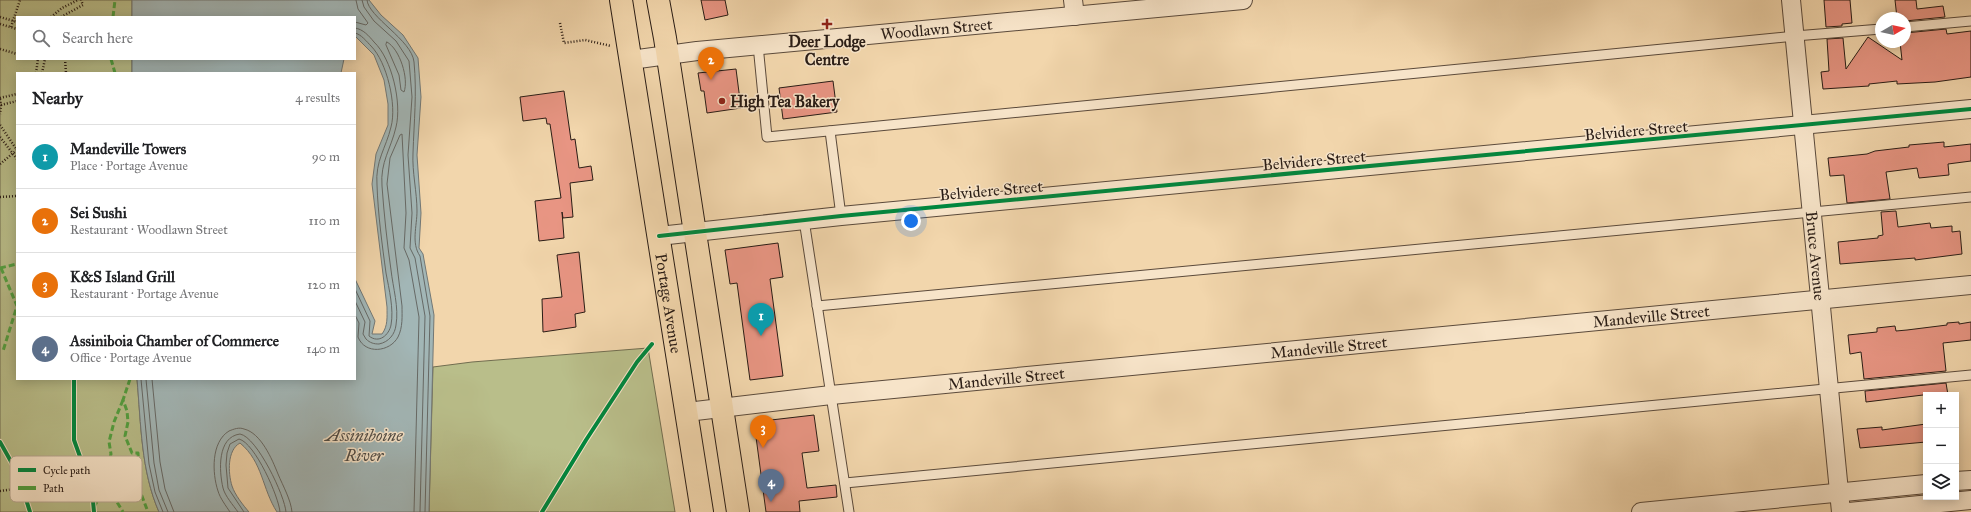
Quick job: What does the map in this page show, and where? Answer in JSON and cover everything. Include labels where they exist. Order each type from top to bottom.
[{"type":"highway","name":"Portage Avenue","points":[[621,0],[702,512]]},
{"type":"highway","points":[[658,0],[668,55],[738,512]]},
{"type":"street","name":"Woodlawn Street","points":[[631,60],[1074,8],[1243,0]]},
{"type":"street","name":"Bruce Avenue","points":[[1792,0],[1841,512]]},
{"type":"street","name":"Belvidere Street","points":[[659,236],[841,216],[1971,109]]},
{"type":"street","name":"Mandeville Street","points":[[687,412],[831,395],[1971,285]]},
{"type":"street","points":[[1959,481],[1971,480]]},
{"type":"street","points":[[1641,512],[1923,484]]},
{"type":"street","points":[[1849,512],[1971,500]]},
{"type":"lane","points":[[1911,26],[1971,21]]},
{"type":"lane","points":[[758,45],[767,137],[1795,36],[1875,30]]},
{"type":"lane","points":[[830,131],[841,216]]},
{"type":"lane","points":[[817,306],[1971,197]]},
{"type":"lane","points":[[804,220],[849,512]]},
{"type":"lane","points":[[845,483],[1971,375]]},
{"type":"path","points":[[16,16],[20,0]]},
{"type":"path","points":[[52,16],[62,8],[78,0]]},
{"type":"path","points":[[62,16],[83,6],[81,0]]},
{"type":"path","points":[[0,17],[15,22],[11,27]]},
{"type":"path","points":[[560,23],[564,43],[585,40],[612,46]]},
{"type":"path","points":[[0,24],[16,29]]},
{"type":"path","points":[[0,49],[16,54]]},
{"type":"path","points":[[36,72],[38,60]]},
{"type":"path","points":[[42,72],[45,60]]},
{"type":"path","points":[[65,60],[66,72]]},
{"type":"path","points":[[0,101],[16,94]]},
{"type":"path","points":[[0,101],[16,100]]},
{"type":"path","points":[[0,101],[0,114]]},
{"type":"path","points":[[0,125],[16,149]]},
{"type":"path","points":[[0,137],[16,158]]},
{"type":"path","points":[[0,164],[16,151]]},
{"type":"path","points":[[0,197],[16,196]]},
{"type":"path","points":[[0,491],[10,490]]},
{"type":"green space","points":[[0,0],[132,0],[132,16],[16,16],[16,60],[132,60],[132,72],[16,72],[16,380],[137,380],[145,464],[153,496],[159,512],[0,512]]},
{"type":"green space","points":[[648,348],[675,512],[429,512],[433,367],[472,362]]},
{"type":"water","name":"Assiniboine River","points":[[132,0],[369,0],[381,15],[403,35],[418,58],[421,97],[417,155],[421,213],[419,248],[423,254],[434,315],[429,512],[277,512],[268,494],[258,467],[248,450],[240,443],[233,451],[229,469],[232,486],[235,493],[249,512],[159,512],[153,496],[145,464],[137,380],[356,380],[356,281],[375,321],[372,334],[382,334],[384,331],[387,321],[387,307],[372,184],[376,154],[388,125],[388,104],[384,80],[374,55],[356,37],[356,16],[132,16]]},
{"type":"water","points":[[132,60],[344,60],[341,72],[132,72]]},
{"type":"building","points":[[701,0],[725,0],[728,15],[705,20]]},
{"type":"building","points":[[1824,0],[1850,0],[1852,23],[1842,24],[1842,26],[1826,27]]},
{"type":"building","points":[[1895,0],[1916,0],[1917,9],[1943,6],[1945,17],[1911,20],[1911,12],[1896,12]]},
{"type":"building","points":[[1946,29],[1947,34],[1971,31],[1971,77],[1935,82],[1897,84],[1897,81],[1869,84],[1869,86],[1823,89],[1821,72],[1829,71],[1827,39],[1843,38],[1846,69],[1868,37],[1875,42],[1875,48],[1884,48],[1902,60],[1901,48],[1911,48],[1911,32]]},
{"type":"building","points":[[736,69],[741,108],[707,113],[704,91],[701,91],[698,73]]},
{"type":"building","points":[[833,81],[837,112],[783,119],[779,88]]},
{"type":"building","points":[[564,91],[571,140],[575,139],[579,168],[591,166],[593,180],[570,183],[573,217],[563,218],[562,212],[564,238],[539,241],[535,201],[561,198],[550,124],[547,124],[546,118],[523,121],[520,97]]},
{"type":"building","points":[[1944,142],[1944,147],[1971,144],[1971,161],[1948,164],[1949,175],[1919,178],[1917,168],[1886,172],[1890,199],[1847,203],[1844,175],[1830,176],[1828,158],[1867,154],[1875,151],[1909,147],[1909,145]]},
{"type":"building","points":[[1896,211],[1898,227],[1930,223],[1931,228],[1952,226],[1952,232],[1960,231],[1962,254],[1915,260],[1915,258],[1840,264],[1838,242],[1878,238],[1878,236],[1883,235],[1881,212]]},
{"type":"building","points":[[778,243],[783,277],[770,279],[783,376],[750,380],[737,283],[730,284],[725,250]]},
{"type":"building","points":[[579,252],[585,312],[575,314],[576,327],[543,332],[542,299],[562,297],[557,255]]},
{"type":"building","points":[[1959,322],[1959,324],[1971,322],[1971,340],[1943,343],[1946,371],[1864,379],[1861,352],[1850,354],[1848,335],[1877,332],[1877,328],[1895,326],[1896,331],[1947,325],[1947,323]]},
{"type":"building","points":[[1946,383],[1948,392],[1923,392],[1923,395],[1866,402],[1865,391]]},
{"type":"building","points":[[814,415],[819,451],[802,453],[807,488],[836,485],[837,497],[799,501],[800,512],[766,512],[754,422]]},
{"type":"building","points":[[1923,424],[1923,442],[1860,448],[1857,429],[1882,427],[1882,430]]},
{"type":"marked path","points":[[113,16],[115,0]]},
{"type":"marked path","points":[[111,60],[115,72]]},
{"type":"marked path","points":[[0,268],[16,264]]},
{"type":"marked path","points":[[1,268],[16,304]]},
{"type":"marked path","points":[[3,351],[16,309]]},
{"type":"marked path","points":[[130,380],[123,400],[127,411],[128,422],[125,436],[132,453],[138,453],[138,456]]},
{"type":"marked path","points":[[110,456],[109,442],[114,422],[123,400]]},
{"type":"marked path","points":[[142,496],[148,512]]},
{"type":"marked path","points":[[94,507],[97,502]]},
{"type":"marked path","points":[[117,502],[123,512]]},
{"type":"cycle path","points":[[659,236],[841,216],[1971,109]]},
{"type":"cycle path","points":[[542,512],[586,440],[637,362],[652,344]]},
{"type":"cycle path","points":[[74,380],[74,440],[80,456]]},
{"type":"cycle path","points":[[0,442],[10,460]]},
{"type":"cycle path","points":[[27,502],[30,512]]},
{"type":"cycle path","points":[[93,502],[94,512]]},
{"type":"place","name":"Deer Lodge Centre","points":[[827,24]]},
{"type":"place","name":"Sei Sushi","points":[[711,80]]},
{"type":"place","name":"High Tea Bakery","points":[[722,101]]},
{"type":"place","name":"Mandeville Towers","points":[[761,336]]},
{"type":"place","name":"K&S Island Grill","points":[[763,448]]},
{"type":"place","name":"Assiniboia Chamber of Commerce","points":[[771,502]]}]
